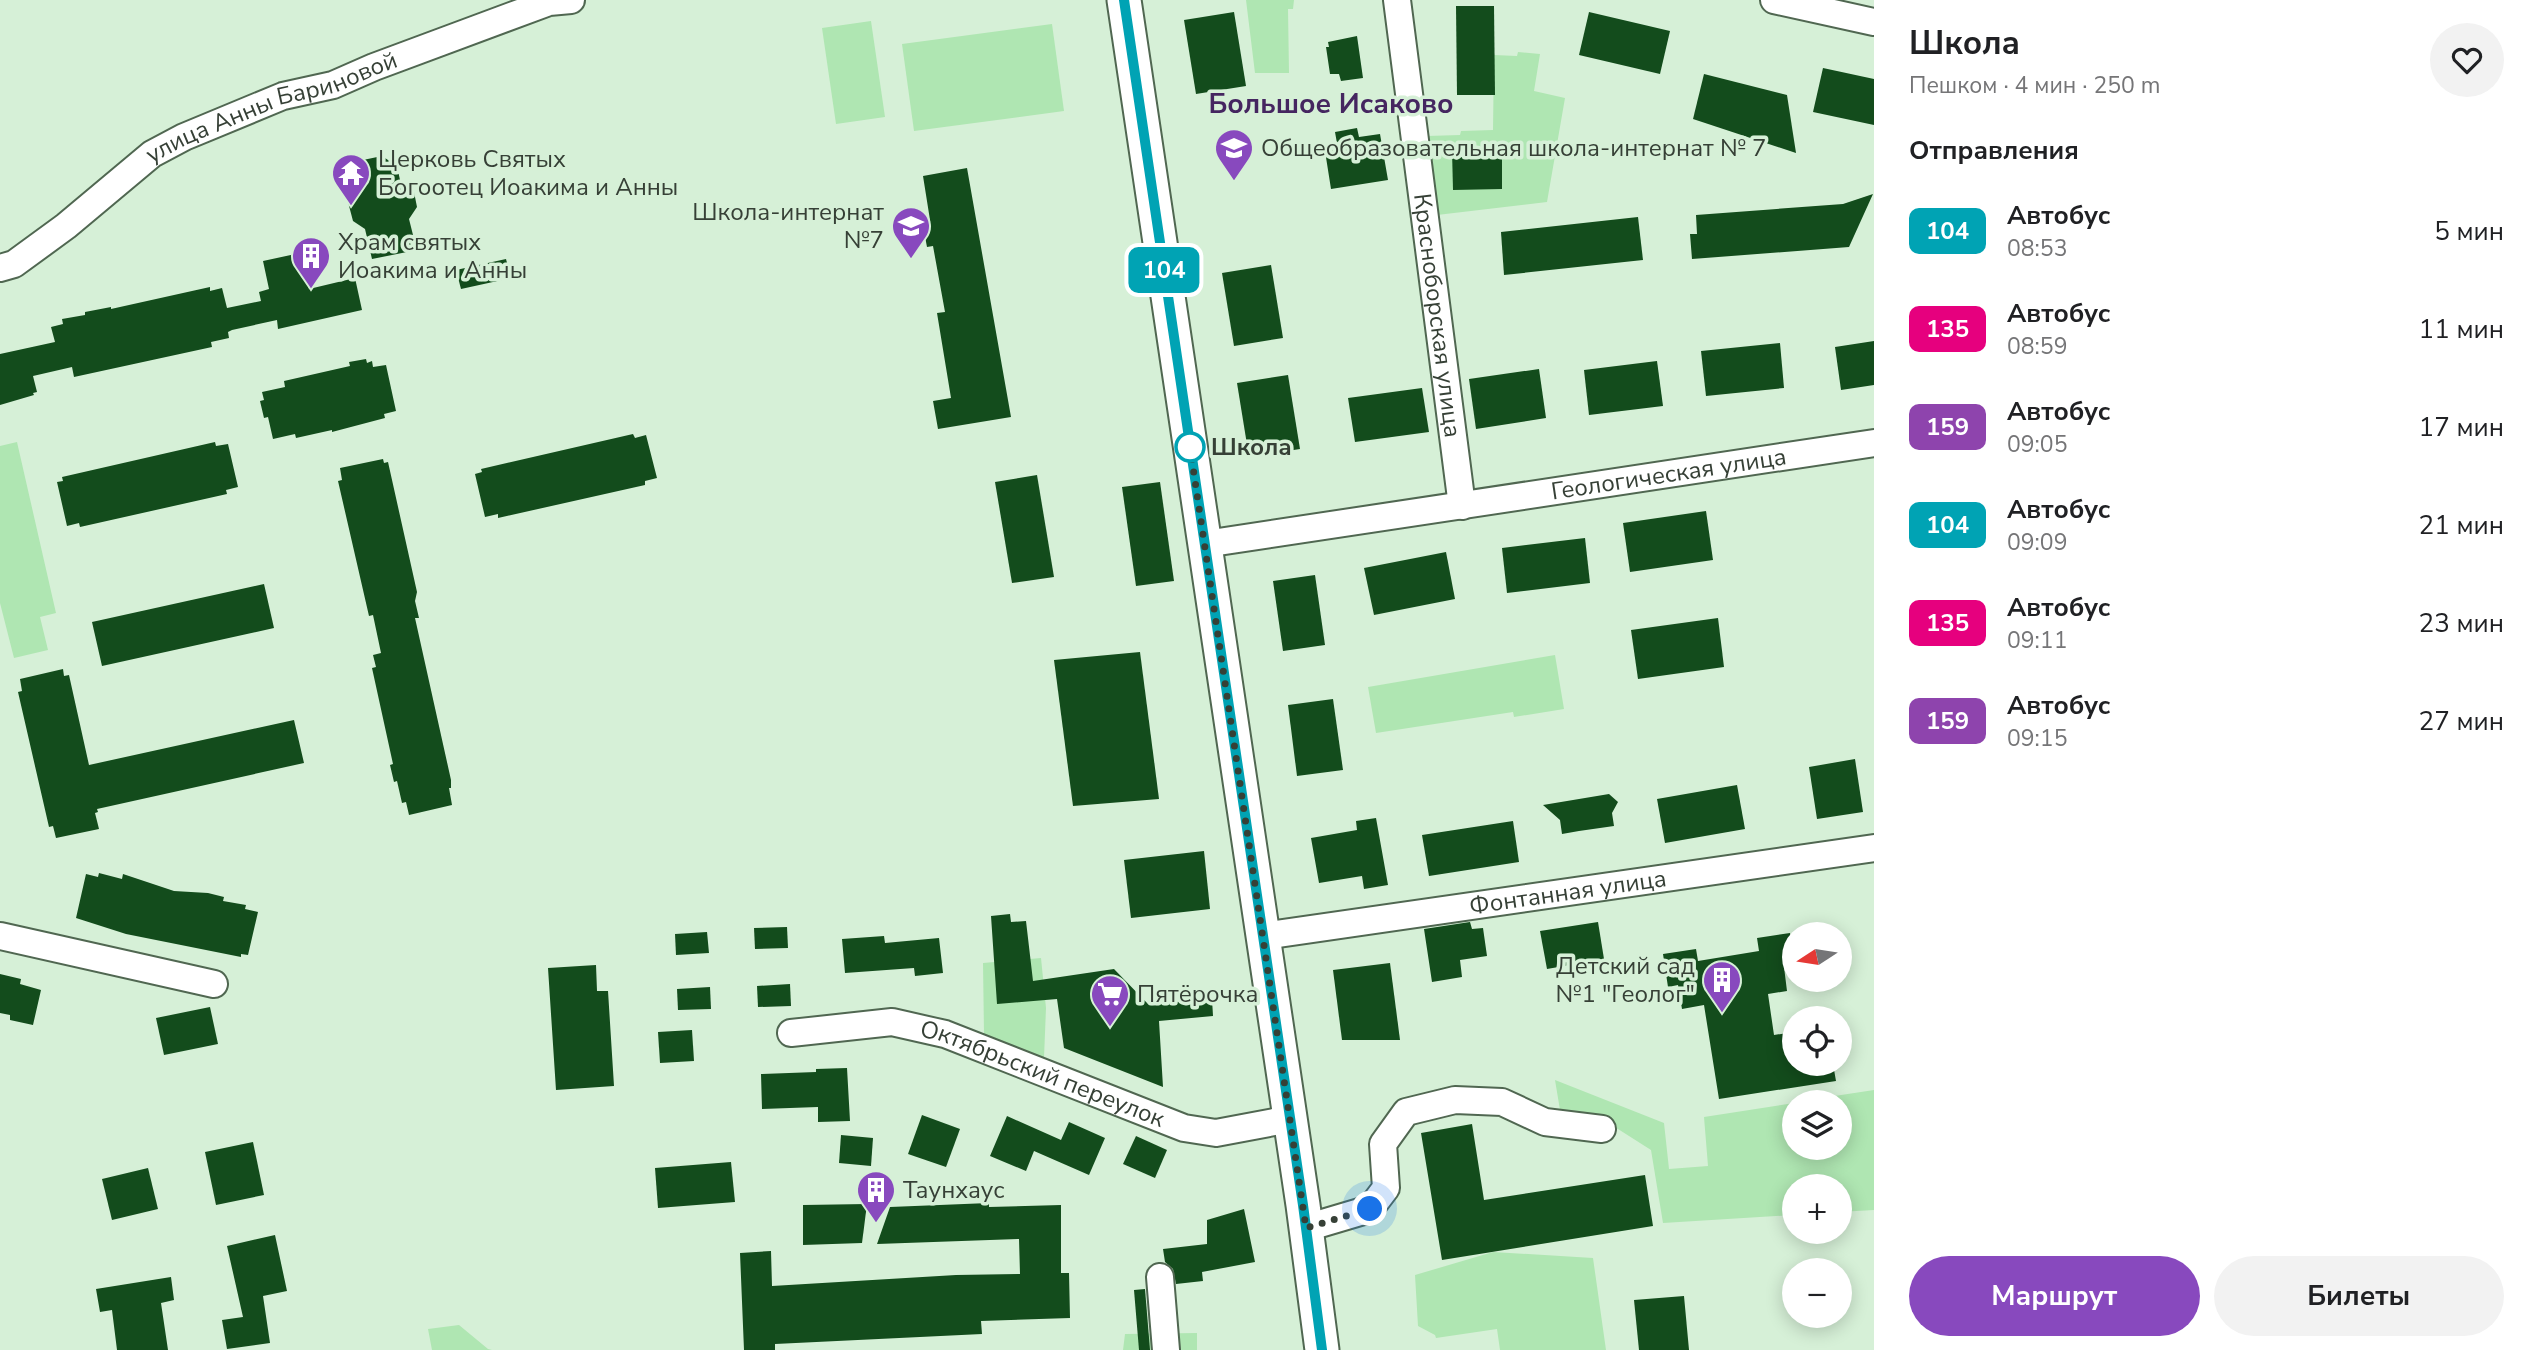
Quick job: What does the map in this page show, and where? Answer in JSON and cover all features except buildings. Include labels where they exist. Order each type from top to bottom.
[{"type":"street","name":"улица Анны Бариновой","points":[[0,268],[24,257],[66,226],[152,154],[184,137],[283,96],[333,85],[549,2],[571,0]]},
{"type":"street","points":[[1124,0],[1322,1350]]},
{"type":"street","name":"Красноборская улица","points":[[1397,0],[1462,506]]},
{"type":"street","points":[[1774,0],[1874,22]]},
{"type":"street","name":"Геологическая улица","points":[[1205,544],[1874,443]]},
{"type":"street","name":"Фонтанная улица","points":[[1263,936],[1874,848]]},
{"type":"street","points":[[0,936],[214,984]]},
{"type":"street","name":"Октябрьский переулок","points":[[791,1033],[892,1022],[945,1034],[1184,1128],[1216,1133],[1290,1119]]},
{"type":"street","points":[[1306,1228],[1370,1209],[1386,1188],[1383,1144],[1406,1112],[1455,1100],[1502,1102],[1545,1122],[1602,1129]]},
{"type":"street","points":[[1160,1277],[1167,1350]]},
{"type":"green space","points":[[1246,0],[1294,0],[1293,9],[1288,9],[1289,73],[1255,73]]},
{"type":"green space","points":[[871,21],[885,117],[836,124],[822,28]]},
{"type":"green space","points":[[1052,24],[1064,111],[914,131],[902,44]]},
{"type":"green space","points":[[1518,52],[1540,54],[1534,91],[1565,98],[1547,202],[1437,215],[1427,136],[1493,130],[1494,55],[1517,56]]},
{"type":"green space","points":[[17,442],[56,613],[40,617],[48,650],[14,658],[0,603],[0,446]]},
{"type":"green space","points":[[1555,655],[1564,709],[1514,717],[1513,712],[1376,733],[1368,687]]},
{"type":"green space","points":[[1041,958],[1046,1008],[1044,1058],[984,1034],[983,963]]},
{"type":"green space","points":[[1555,1080],[1664,1123],[1669,1169],[1708,1166],[1704,1117],[1782,1105],[1782,1160],[1852,1160],[1852,1093],[1874,1090],[1874,1210],[1852,1211],[1852,1174],[1782,1174],[1782,1216],[1663,1223],[1651,1150],[1618,1129],[1560,1110]]},
{"type":"green space","points":[[1493,1252],[1593,1258],[1606,1350],[1500,1350],[1497,1329],[1436,1338],[1418,1326],[1415,1275]]},
{"type":"green space","points":[[459,1325],[492,1350],[432,1350],[428,1329]]},
{"type":"green space","points":[[1197,1333],[1197,1350],[1123,1350],[1125,1334]]},
{"type":"bus line","name":"104","points":[[1124,0],[1303,1205],[1322,1350]]},
{"type":"place","name":"Общеобразовательная школа-интернат № 7","points":[[1234,182]]},
{"type":"place","name":"Церковь Святых Богоотец Иоакима и Анны","points":[[351,207]]},
{"type":"place","name":"Школа-интернат №7","points":[[911,260]]},
{"type":"place","name":"Храм святых Иоакима и Анны","points":[[311,290]]},
{"type":"place","name":"Школа","points":[[1190,447]]},
{"type":"place","name":"Детский сад №1 \"Геолог\"","points":[[1722,1014]]},
{"type":"place","name":"Пятёрочка","points":[[1110,1028]]},
{"type":"place","name":"Таунхаус","points":[[876,1224]]},
{"type":"district","name":"Большое Исаково","points":[[1331,103]]},
{"type":"route","points":[[1190,447],[1306,1228],[1370,1209]]}]
